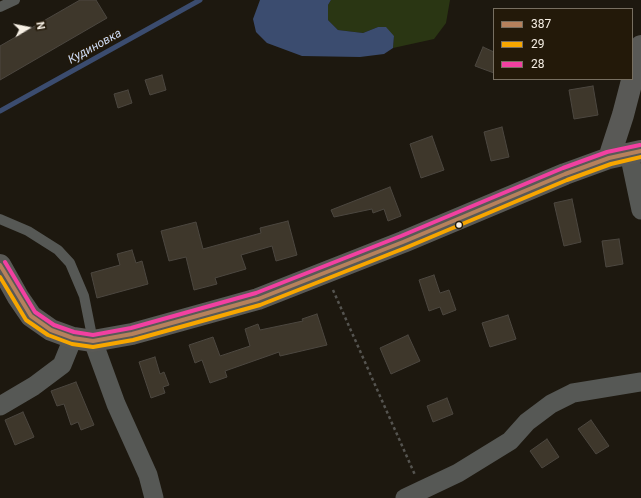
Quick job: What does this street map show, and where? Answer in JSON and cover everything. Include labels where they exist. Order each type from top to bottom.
[{"type":"main road","points":[[633,74],[641,46]]},
{"type":"main road","points":[[609,158],[631,80]]},
{"type":"main road","points":[[0,265],[18,297],[31,316],[51,330],[83,340],[132,334],[199,317],[258,299],[326,274],[565,174],[609,158],[635,152]]},
{"type":"street","points":[[635,152],[641,210]]},
{"type":"street","points":[[0,406],[34,386],[62,365],[83,340],[116,404],[148,475],[154,498]]},
{"type":"street","points":[[414,494],[458,473],[510,441],[527,422],[551,404],[573,393],[641,382]]},
{"type":"lane","points":[[0,8],[15,0]]},
{"type":"lane","points":[[0,219],[28,231],[58,250],[70,263],[84,296],[83,340]]},
{"type":"path","points":[[326,274],[414,494]]},
{"type":"green space","points":[[331,0],[450,0],[446,23],[434,39],[393,48],[394,36],[378,27],[363,33],[338,30],[328,20],[328,5]]},
{"type":"water","points":[[260,0],[331,0],[328,5],[328,20],[338,30],[363,33],[378,27],[386,27],[394,36],[393,48],[384,54],[360,57],[302,56],[267,43],[256,32],[253,19]]},
{"type":"building","points":[[80,0],[96,0],[107,18],[0,80],[0,46]]},
{"type":"building","points":[[483,47],[493,52],[493,73],[475,66]]},
{"type":"building","points":[[162,75],[166,90],[150,95],[145,80]]},
{"type":"building","points":[[593,86],[598,115],[574,119],[569,90]]},
{"type":"building","points":[[128,90],[132,103],[118,108],[114,94]]},
{"type":"building","points":[[502,127],[509,157],[491,161],[484,132]]},
{"type":"building","points":[[432,136],[444,170],[421,178],[410,144]]},
{"type":"building","points":[[390,187],[401,216],[388,221],[384,209],[373,213],[372,209],[334,217],[331,210]]},
{"type":"building","points":[[572,199],[581,242],[564,246],[554,203]]},
{"type":"building","points":[[288,221],[297,255],[276,261],[272,246],[241,255],[246,269],[215,278],[217,284],[194,290],[186,257],[169,261],[161,231],[196,222],[203,249],[261,233],[260,228]]},
{"type":"building","points":[[619,239],[623,264],[606,267],[602,241]]},
{"type":"building","points":[[132,250],[136,263],[142,261],[148,284],[97,298],[91,273],[120,265],[117,254]]},
{"type":"building","points":[[434,275],[440,293],[449,290],[456,310],[443,315],[440,307],[429,311],[419,280]]},
{"type":"building","points":[[317,314],[327,345],[280,356],[279,352],[225,371],[227,377],[210,383],[202,360],[195,363],[189,345],[213,337],[220,356],[250,346],[245,329],[258,324],[260,330],[303,321],[302,319]]},
{"type":"building","points":[[508,315],[516,339],[490,347],[482,323]]},
{"type":"building","points":[[408,335],[420,361],[391,374],[380,348]]},
{"type":"building","points":[[155,357],[160,374],[164,372],[169,385],[163,387],[165,393],[151,398],[139,362]]},
{"type":"building","points":[[76,382],[94,425],[81,430],[78,422],[71,425],[64,404],[57,406],[51,391]]},
{"type":"building","points":[[447,398],[453,414],[433,422],[427,406]]},
{"type":"building","points":[[23,412],[34,437],[15,445],[5,420]]},
{"type":"building","points":[[591,420],[609,446],[596,454],[578,429]]},
{"type":"building","points":[[547,439],[559,457],[542,468],[530,451]]},
{"type":"waterway","name":"Кудиновка","points":[[0,111],[200,0]]},
{"type":"transit line","name":"28","points":[[5,262],[35,312],[54,325],[74,332],[93,335],[131,328],[256,293],[401,236],[563,168],[607,152],[640,145]]},
{"type":"transit line","name":"387","points":[[0,265],[31,316],[51,330],[73,338],[93,341],[132,334],[258,299],[403,242],[565,174],[609,158],[641,151]]},
{"type":"transit line","name":"29","points":[[0,277],[26,320],[48,335],[72,344],[93,347],[133,340],[260,305],[405,248],[567,180],[611,164],[641,157]]}]
